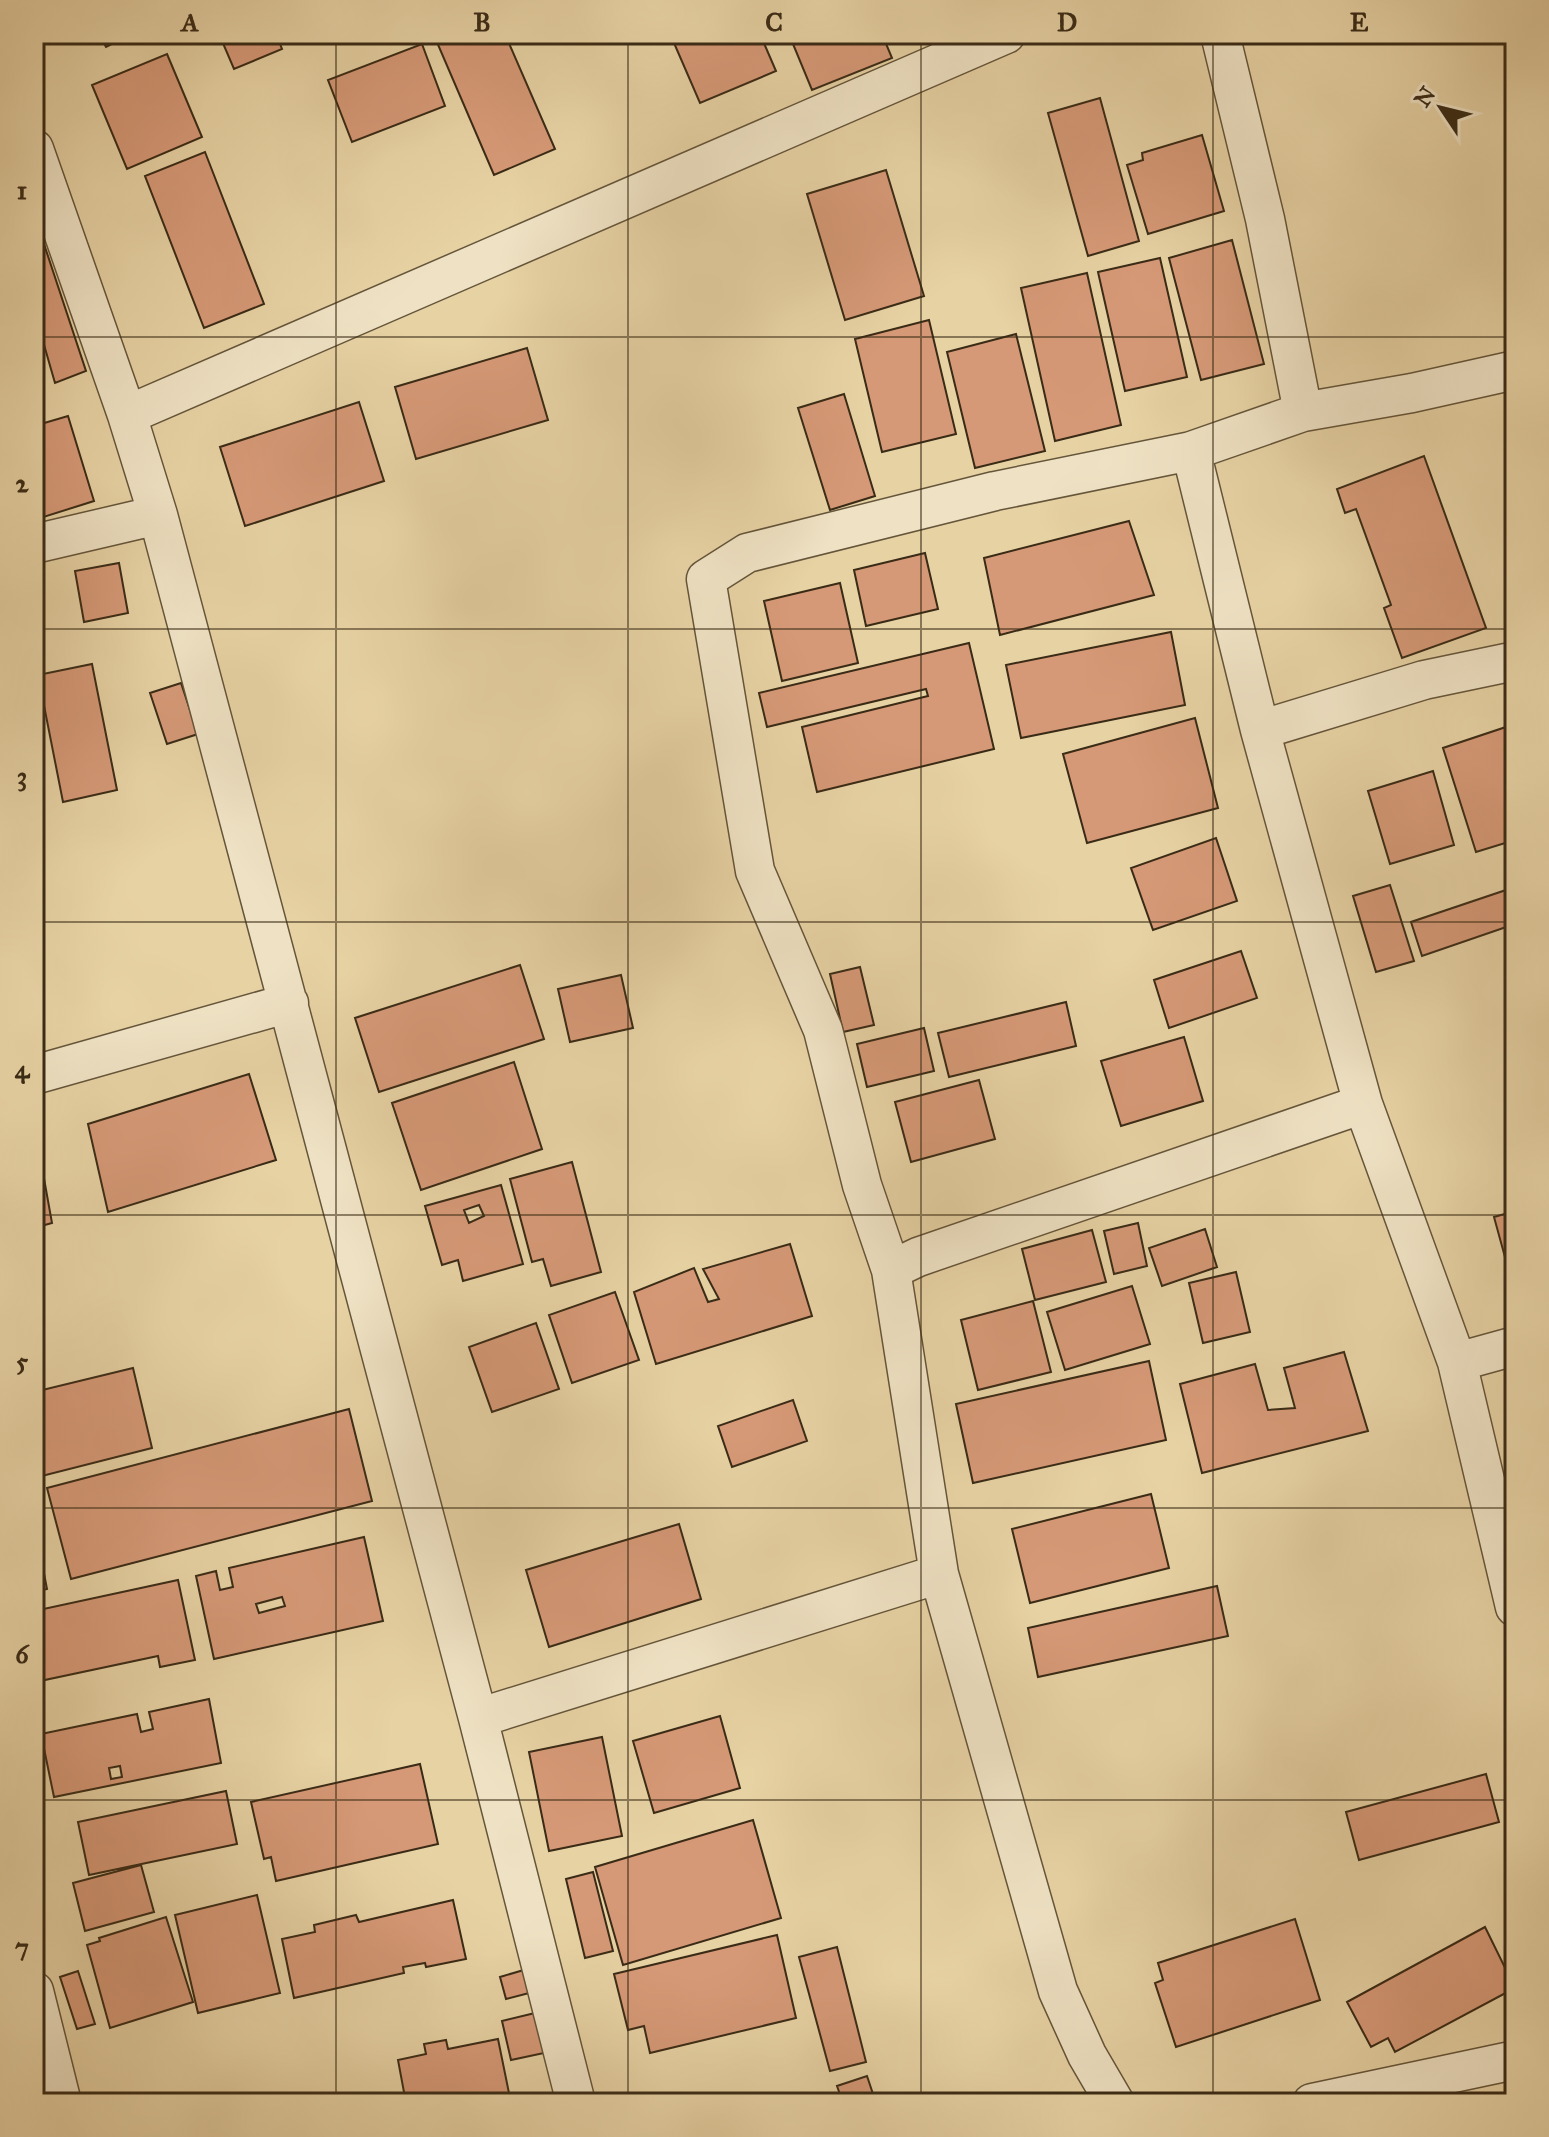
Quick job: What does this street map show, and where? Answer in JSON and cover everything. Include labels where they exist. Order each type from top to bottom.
[{"type":"street","points":[[127,415],[1006,34]]},
{"type":"street","points":[[1220,34],[1265,219],[1303,412]]},
{"type":"street","points":[[34,149],[127,415],[158,515],[478,1718],[576,2103]]},
{"type":"street","points":[[1115,2103],[1087,2055],[1058,1991],[939,1574],[891,1270],[862,1185],[823,1030],[755,871],[706,579],[747,553],[995,491],[1191,451],[1303,412],[1412,393],[1515,370]]},
{"type":"street","points":[[1191,451],[1260,730],[1363,1104],[1457,1362],[1515,1607]]},
{"type":"street","points":[[34,544],[158,515]]},
{"type":"street","points":[[1260,730],[1424,680],[1515,661]]},
{"type":"street","points":[[34,1075],[289,1003]]},
{"type":"street","points":[[891,1270],[918,1257],[1363,1104]]},
{"type":"street","points":[[1457,1362],[1515,1346]]},
{"type":"street","points":[[478,1718],[939,1574]]},
{"type":"street","points":[[34,1991],[62,2103]]},
{"type":"street","points":[[1312,2103],[1515,2060]]},
{"type":"building","points":[[99,34],[127,34],[128,36],[106,47]]},
{"type":"building","points":[[219,34],[276,34],[282,49],[234,69]]},
{"type":"building","points":[[449,34],[505,34],[555,149],[494,175],[436,40]]},
{"type":"building","points":[[695,34],[760,34],[776,71],[700,103],[674,43]]},
{"type":"building","points":[[816,34],[882,34],[892,58],[812,90],[793,44]]},
{"type":"building","points":[[422,44],[445,106],[352,142],[328,80]]},
{"type":"building","points":[[167,54],[202,137],[127,169],[92,85]]},
{"type":"building","points":[[1100,98],[1139,241],[1088,256],[1048,113]]},
{"type":"building","points":[[1202,135],[1224,211],[1148,234],[1127,165],[1143,160],[1142,153]]},
{"type":"building","points":[[205,152],[264,304],[204,328],[145,176]]},
{"type":"building","points":[[886,170],[924,296],[845,320],[807,194]]},
{"type":"building","points":[[42,238],[86,371],[55,383],[34,310],[34,240]]},
{"type":"building","points":[[1232,240],[1264,364],[1201,380],[1169,258]]},
{"type":"building","points":[[1160,258],[1187,377],[1125,391],[1098,272]]},
{"type":"building","points":[[1087,273],[1121,425],[1055,441],[1021,288]]},
{"type":"building","points":[[929,320],[956,434],[882,452],[855,339]]},
{"type":"building","points":[[1016,334],[1045,451],[975,468],[947,352]]},
{"type":"building","points":[[527,348],[548,420],[416,459],[395,387]]},
{"type":"building","points":[[1515,392],[1515,426],[1507,394]]},
{"type":"building","points":[[844,394],[875,496],[830,510],[798,408]]},
{"type":"building","points":[[359,402],[384,481],[245,526],[220,447]]},
{"type":"building","points":[[68,416],[94,501],[34,520],[34,426]]},
{"type":"building","points":[[1424,456],[1486,628],[1402,658],[1384,608],[1391,605],[1356,509],[1345,513],[1337,489]]},
{"type":"building","points":[[1129,521],[1154,595],[1000,635],[984,558]]},
{"type":"building","points":[[925,553],[938,609],[866,626],[854,570]]},
{"type":"building","points":[[119,563],[128,613],[84,622],[75,571]]},
{"type":"building","points":[[840,583],[858,663],[782,681],[764,601]]},
{"type":"building","points":[[1171,632],[1185,705],[1021,738],[1006,665]]},
{"type":"building","points":[[969,643],[994,749],[817,792],[802,727],[928,696],[926,689],[767,727],[759,693]]},
{"type":"building","points":[[92,664],[117,790],[63,802],[38,675]]},
{"type":"building","points":[[181,683],[198,734],[167,744],[150,693]]},
{"type":"building","points":[[1195,718],[1218,808],[1087,843],[1063,754]]},
{"type":"building","points":[[1515,724],[1515,840],[1476,852],[1443,748]]},
{"type":"building","points":[[34,751],[41,786],[34,787]]},
{"type":"building","points":[[1433,771],[1454,845],[1390,864],[1368,791]]},
{"type":"building","points":[[1216,838],[1237,901],[1153,930],[1131,868]]},
{"type":"building","points":[[1390,885],[1414,961],[1376,972],[1353,896]]},
{"type":"building","points":[[1515,887],[1515,924],[1422,956],[1411,922]]},
{"type":"building","points":[[1241,951],[1257,998],[1169,1028],[1154,980]]},
{"type":"building","points":[[520,965],[544,1039],[379,1092],[355,1018]]},
{"type":"building","points":[[860,967],[874,1025],[843,1032],[830,974]]},
{"type":"building","points":[[621,975],[633,1028],[570,1042],[558,989]]},
{"type":"building","points":[[1066,1002],[1076,1046],[949,1077],[938,1033]]},
{"type":"building","points":[[924,1028],[934,1071],[867,1087],[857,1044]]},
{"type":"building","points":[[1184,1037],[1203,1101],[1121,1126],[1101,1061]]},
{"type":"building","points":[[514,1062],[542,1149],[421,1190],[392,1103]]},
{"type":"building","points":[[249,1074],[276,1160],[108,1212],[88,1124]]},
{"type":"building","points":[[979,1080],[995,1139],[911,1162],[895,1102]]},
{"type":"building","points":[[34,1135],[52,1223],[34,1228]]},
{"type":"building","points":[[572,1162],[601,1272],[551,1286],[543,1259],[532,1262],[510,1179]]},
{"type":"building","points":[[501,1185],[523,1264],[463,1281],[458,1260],[442,1265],[425,1206]],"holes":[[[479,1205],[484,1216],[469,1223],[464,1210]]]},
{"type":"building","points":[[1515,1211],[1515,1290],[1514,1290],[1494,1217]]},
{"type":"building","points":[[1138,1223],[1147,1266],[1114,1274],[1104,1231]]},
{"type":"building","points":[[1205,1229],[1217,1267],[1162,1286],[1149,1248]]},
{"type":"building","points":[[1092,1230],[1106,1282],[1035,1300],[1022,1249]]},
{"type":"building","points":[[790,1244],[812,1316],[656,1364],[634,1292],[694,1268],[708,1302],[719,1299],[703,1269]]},
{"type":"building","points":[[1236,1272],[1250,1332],[1203,1343],[1189,1283]]},
{"type":"building","points":[[1132,1286],[1150,1344],[1065,1370],[1047,1312]]},
{"type":"building","points":[[615,1292],[639,1360],[572,1383],[549,1315]]},
{"type":"building","points":[[1033,1301],[1051,1372],[978,1390],[961,1320]]},
{"type":"building","points":[[536,1323],[559,1389],[492,1412],[469,1347]]},
{"type":"building","points":[[1344,1352],[1368,1431],[1202,1473],[1180,1384],[1255,1364],[1268,1410],[1295,1408],[1284,1368]]},
{"type":"building","points":[[1149,1361],[1166,1440],[973,1483],[956,1404]]},
{"type":"building","points":[[133,1368],[152,1448],[34,1478],[34,1392]]},
{"type":"building","points":[[793,1400],[807,1441],[732,1467],[718,1426]]},
{"type":"building","points":[[349,1409],[372,1501],[71,1579],[47,1488]]},
{"type":"building","points":[[1151,1494],[1169,1568],[1030,1603],[1012,1529]]},
{"type":"building","points":[[34,1521],[47,1589],[34,1592]]},
{"type":"building","points":[[679,1524],[701,1599],[549,1647],[526,1570]]},
{"type":"building","points":[[364,1537],[383,1621],[214,1659],[196,1576],[216,1571],[220,1590],[233,1587],[229,1568]],"holes":[[[282,1597],[285,1606],[259,1613],[256,1604]]]},
{"type":"building","points":[[178,1580],[195,1660],[160,1667],[158,1656],[40,1681],[37,1670],[34,1671],[34,1611]]},
{"type":"building","points":[[1217,1586],[1228,1636],[1038,1677],[1028,1628]]},
{"type":"building","points":[[209,1699],[221,1763],[54,1797],[41,1734],[137,1714],[141,1732],[153,1729],[149,1712]],"holes":[[[120,1766],[122,1777],[111,1779],[109,1768]]]},
{"type":"building","points":[[720,1716],[740,1788],[654,1813],[633,1741]]},
{"type":"building","points":[[602,1737],[622,1836],[549,1851],[529,1752]]},
{"type":"building","points":[[420,1764],[438,1844],[276,1881],[271,1857],[264,1859],[251,1802]]},
{"type":"building","points":[[1486,1774],[1499,1822],[1359,1860],[1346,1812]]},
{"type":"building","points":[[226,1791],[237,1844],[89,1875],[78,1822]]},
{"type":"building","points":[[753,1820],[781,1918],[623,1965],[595,1867]]},
{"type":"building","points":[[141,1865],[154,1912],[85,1931],[73,1883]]},
{"type":"building","points":[[593,1872],[613,1951],[585,1958],[566,1879]]},
{"type":"building","points":[[257,1895],[280,1993],[198,2013],[175,1915]]},
{"type":"building","points":[[453,1900],[466,1959],[426,1967],[425,1963],[403,1967],[404,1973],[294,1998],[282,1939],[315,1932],[314,1925],[356,1915],[359,1922]]},
{"type":"building","points":[[166,1917],[193,2002],[110,2028],[87,1945],[100,1941],[99,1938]]},
{"type":"building","points":[[1295,1919],[1320,2000],[1176,2047],[1155,1983],[1163,1980],[1158,1963]]},
{"type":"building","points":[[1485,1927],[1515,1988],[1395,2052],[1388,2038],[1371,2047],[1347,2002]]},
{"type":"building","points":[[777,1935],[796,2018],[650,2053],[644,2026],[628,2030],[614,1974]]},
{"type":"building","points":[[837,1947],[866,2062],[830,2071],[799,1957]]},
{"type":"building","points":[[527,1969],[533,1992],[506,1999],[500,1977]]},
{"type":"building","points":[[78,1971],[95,2024],[77,2029],[60,1977]]},
{"type":"building","points":[[535,2013],[544,2053],[511,2060],[502,2021]]},
{"type":"building","points":[[498,2039],[510,2098],[486,2103],[406,2103],[398,2060],[426,2054],[424,2044],[446,2040],[448,2049]]},
{"type":"building","points":[[867,2076],[876,2103],[843,2103],[837,2086]]}]
